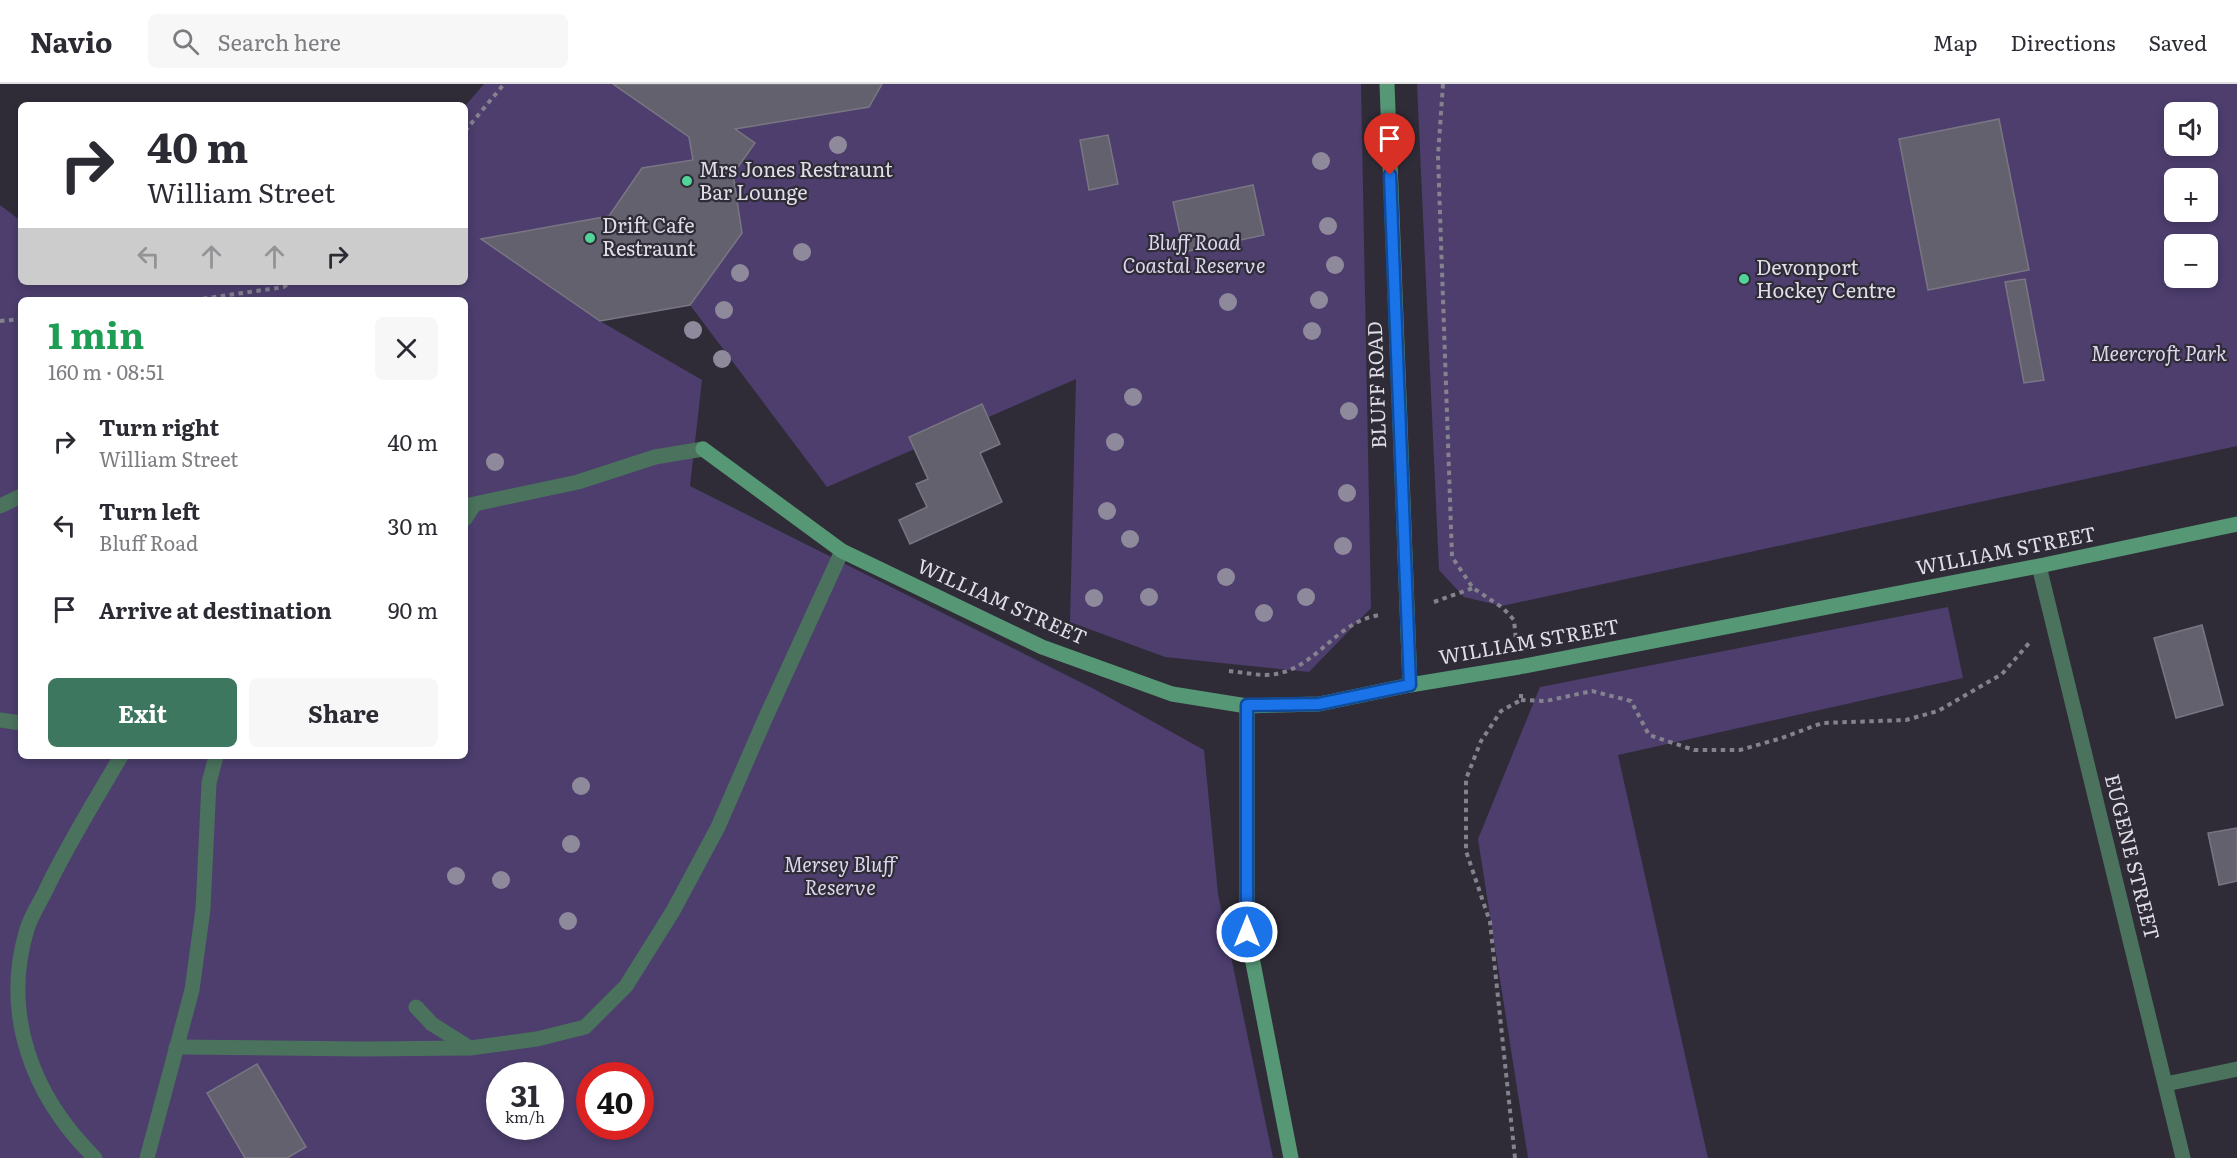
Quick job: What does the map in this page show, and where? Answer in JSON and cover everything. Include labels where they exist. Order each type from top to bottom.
[{"type":"street","name":"BLUFF ROAD","points":[[1387,84],[1410,685]]},
{"type":"street","name":"WILLIAM STREET","points":[[470,506],[578,482],[655,457],[703,448],[842,551],[1042,647],[1172,694],[1247,705],[1319,704],[2039,566],[2237,524]]},
{"type":"street","points":[[0,506],[18,497]]},
{"type":"street","points":[[176,1047],[470,1048],[537,1039],[585,1027],[626,986],[673,911],[718,827],[842,551]]},
{"type":"street","name":"EUGENE STREET","points":[[2039,566],[2183,1158]]},
{"type":"street","points":[[1247,705],[1247,932],[1291,1158]]},
{"type":"street","points":[[0,720],[18,723]]},
{"type":"street","points":[[95,1158],[54,1107],[31,1065],[20,1024],[17,978],[27,928],[60,860],[119,759]]},
{"type":"street","points":[[147,1158],[192,990],[203,909],[209,783],[215,759]]},
{"type":"street","points":[[416,1007],[432,1024],[470,1048]]},
{"type":"street","points":[[2166,1084],[2237,1069]]},
{"type":"path","points":[[468,126],[504,84]]},
{"type":"path","points":[[1443,84],[1438,156],[1452,556],[1473,588],[1503,608],[1514,620],[1521,700]]},
{"type":"path","points":[[215,297],[286,285]]},
{"type":"path","points":[[0,321],[18,319]]},
{"type":"path","points":[[1229,671],[1275,674],[1300,664],[1320,652],[1341,631],[1369,616],[1407,611],[1473,588]]},
{"type":"path","points":[[1515,1158],[1490,922],[1466,851],[1467,779],[1481,741],[1501,711],[1521,700],[1546,701],[1592,691],[1631,701],[1649,735],[1694,750],[1740,750],[1822,723],[1906,720],[1938,711],[2002,674],[2052,617]]},
{"type":"green space","name":"Mersey Bluff Reserve","points":[[484,84],[613,84],[689,137],[693,160],[642,168],[609,216],[482,239],[600,321],[702,380],[690,486],[1094,689],[1204,750],[1218,894],[1273,1158],[0,1158],[0,205],[18,219],[18,285],[468,285],[468,103]]},
{"type":"green space","name":"Bluff Road Coastal Reserve","points":[[882,84],[1361,84],[1371,608],[1309,672],[1165,657],[1070,622],[1076,379],[827,487],[690,305],[742,233],[733,174],[755,144],[735,129],[869,107]]},
{"type":"green space","name":"Devonport Hockey Centre","points":[[1417,84],[2237,84],[2237,446],[1502,606],[1464,597],[1439,570]]},
{"type":"green space","points":[[1948,607],[1963,678],[1618,755],[1708,1158],[1528,1158],[1478,839],[1540,687]]},
{"type":"building","points":[[613,84],[882,84],[869,107],[735,129],[755,143],[733,174],[742,233],[690,305],[600,321],[481,239],[609,216],[642,168],[693,160],[689,137]]},
{"type":"building","points":[[1999,119],[2029,270],[1928,290],[1899,139]]},
{"type":"building","points":[[1108,135],[1118,184],[1089,190],[1080,140]]},
{"type":"building","points":[[1253,185],[1264,235],[1184,252],[1173,202]]},
{"type":"building","points":[[2025,279],[2044,380],[2024,383],[2005,282]]},
{"type":"building","points":[[982,404],[1000,444],[980,453],[1002,502],[910,544],[899,520],[927,507],[916,484],[928,479],[909,437]]},
{"type":"building","points":[[2202,625],[2223,705],[2176,718],[2154,638]]},
{"type":"building","points":[[2237,828],[2237,881],[2219,885],[2208,833]]},
{"type":"building","points":[[257,1064],[306,1147],[287,1158],[245,1158],[207,1093]]},
{"type":"place","name":"Mrs Jones Restraunt Bar Lounge","points":[[687,181]]},
{"type":"place","name":"Drift Cafe Restraunt","points":[[590,238]]},
{"type":"place","name":"Devonport Hockey Centre","points":[[1744,279]]},
{"type":"route","points":[[1247,932],[1247,705],[1319,704],[1410,685],[1390,175]]},
{"type":"park label","name":"Meercroft Park","points":[[2159,354]]}]
